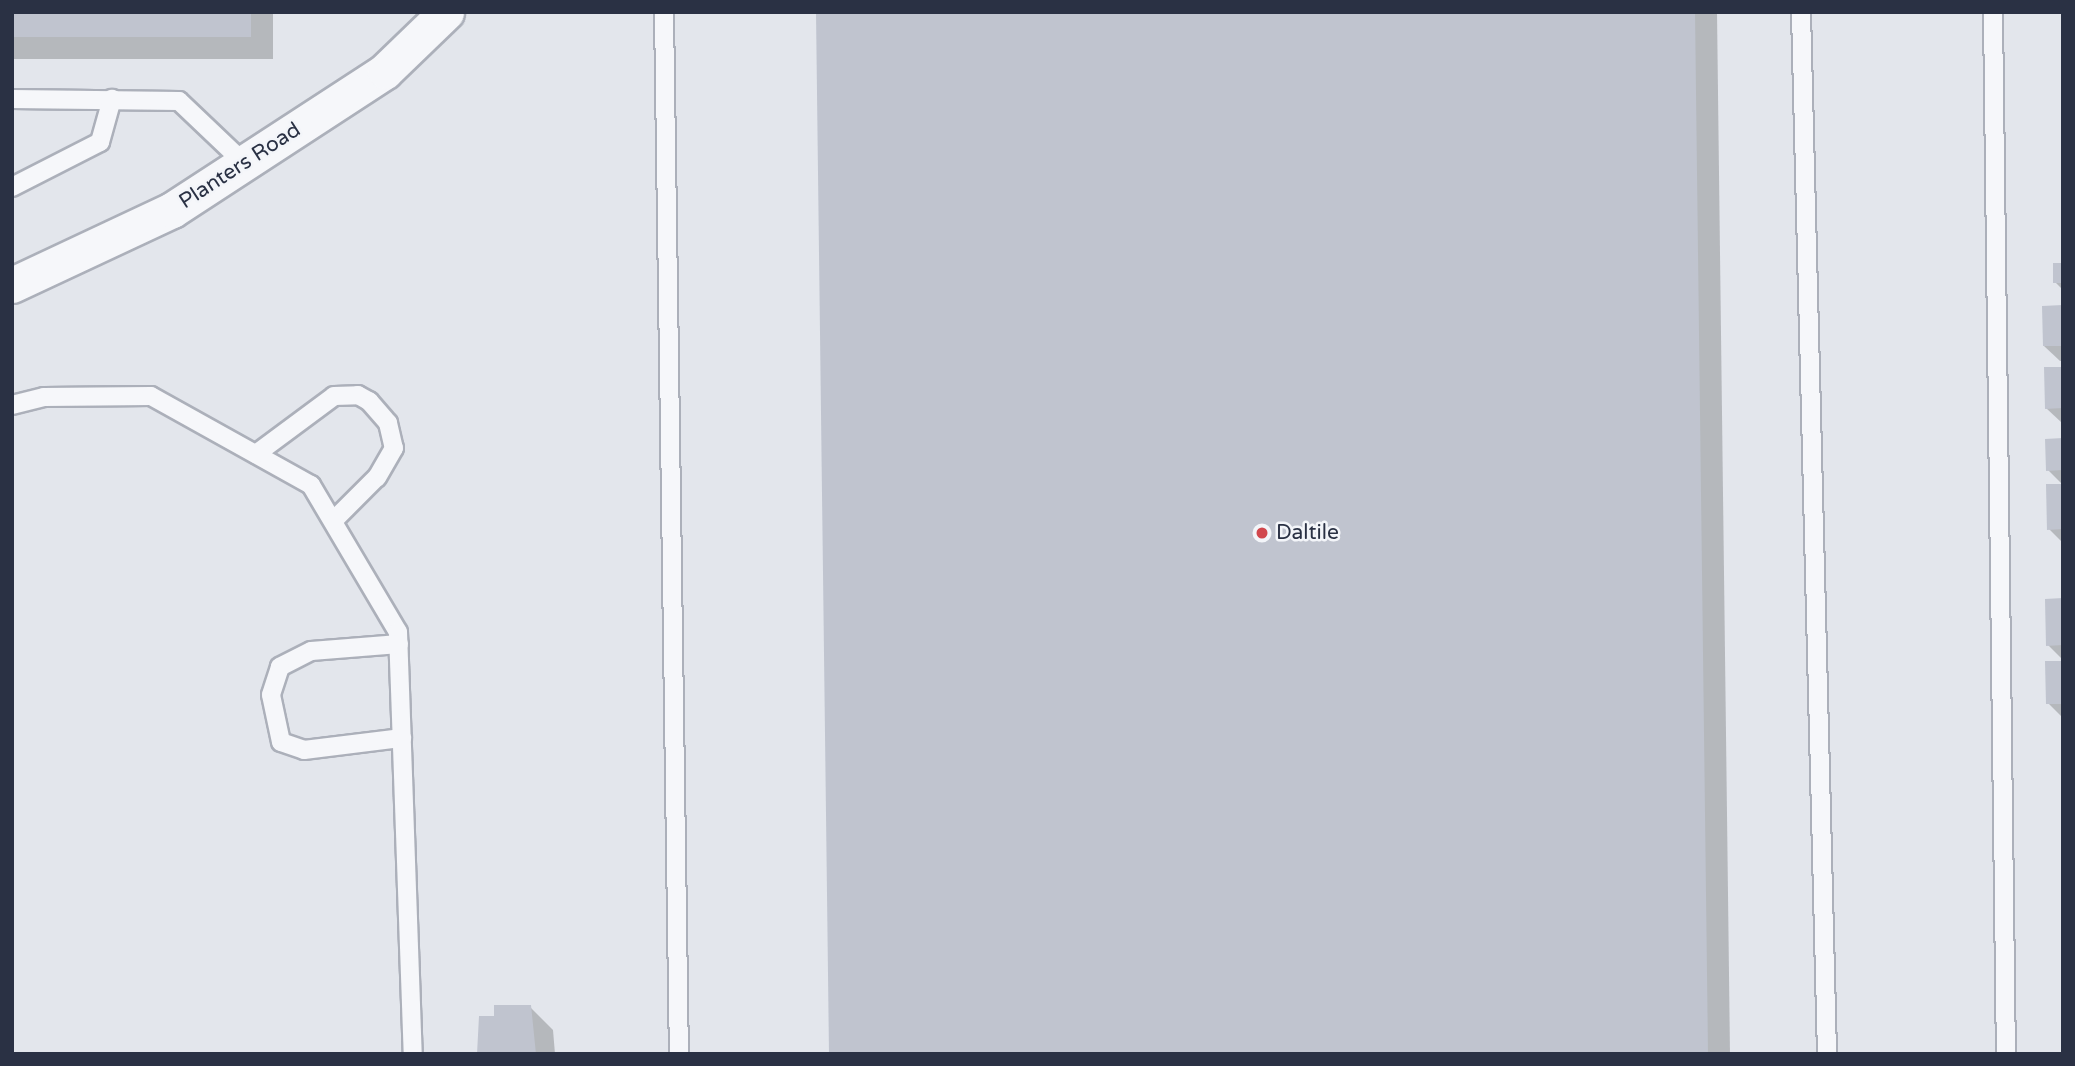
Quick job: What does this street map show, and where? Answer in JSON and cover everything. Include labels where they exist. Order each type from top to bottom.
[{"type":"street","name":"Planters Road","points":[[12,285],[173,209],[386,71],[446,12]]},
{"type":"lane","points":[[664,12],[679,1054]]},
{"type":"lane","points":[[1801,12],[1827,1054]]},
{"type":"lane","points":[[1993,12],[2006,1054]]},
{"type":"lane","points":[[12,99],[179,101],[244,163]]},
{"type":"lane","points":[[12,187],[100,142],[113,99]]},
{"type":"lane","points":[[256,454],[334,396],[358,395],[369,401],[388,423],[394,448],[377,477],[333,521]]},
{"type":"lane","points":[[12,405],[44,397],[151,396],[311,485],[398,632],[413,1054]]},
{"type":"lane","points":[[399,645],[311,651],[280,667],[271,695],[281,742],[304,750],[402,738]]},
{"type":"building","points":[[12,12],[251,12],[251,37],[12,37]]},
{"type":"building","name":"Daltile","points":[[816,12],[1695,12],[1708,1054],[829,1054]]},
{"type":"building","points":[[2053,263],[2063,263],[2063,283],[2053,283]]},
{"type":"building","points":[[2063,305],[2063,346],[2043,346],[2042,306]]},
{"type":"building","points":[[2044,367],[2063,367],[2063,408],[2045,409]]},
{"type":"building","points":[[2063,438],[2063,470],[2046,471],[2045,439]]},
{"type":"building","points":[[2046,484],[2063,484],[2063,529],[2047,530]]},
{"type":"building","points":[[2063,598],[2063,645],[2046,646],[2045,599]]},
{"type":"building","points":[[2045,661],[2063,661],[2063,704],[2046,704]]},
{"type":"building","points":[[494,1005],[531,1005],[536,1054],[477,1054],[479,1016],[494,1016]]},
{"type":"place","name":"Daltile","points":[[1262,533]]}]
